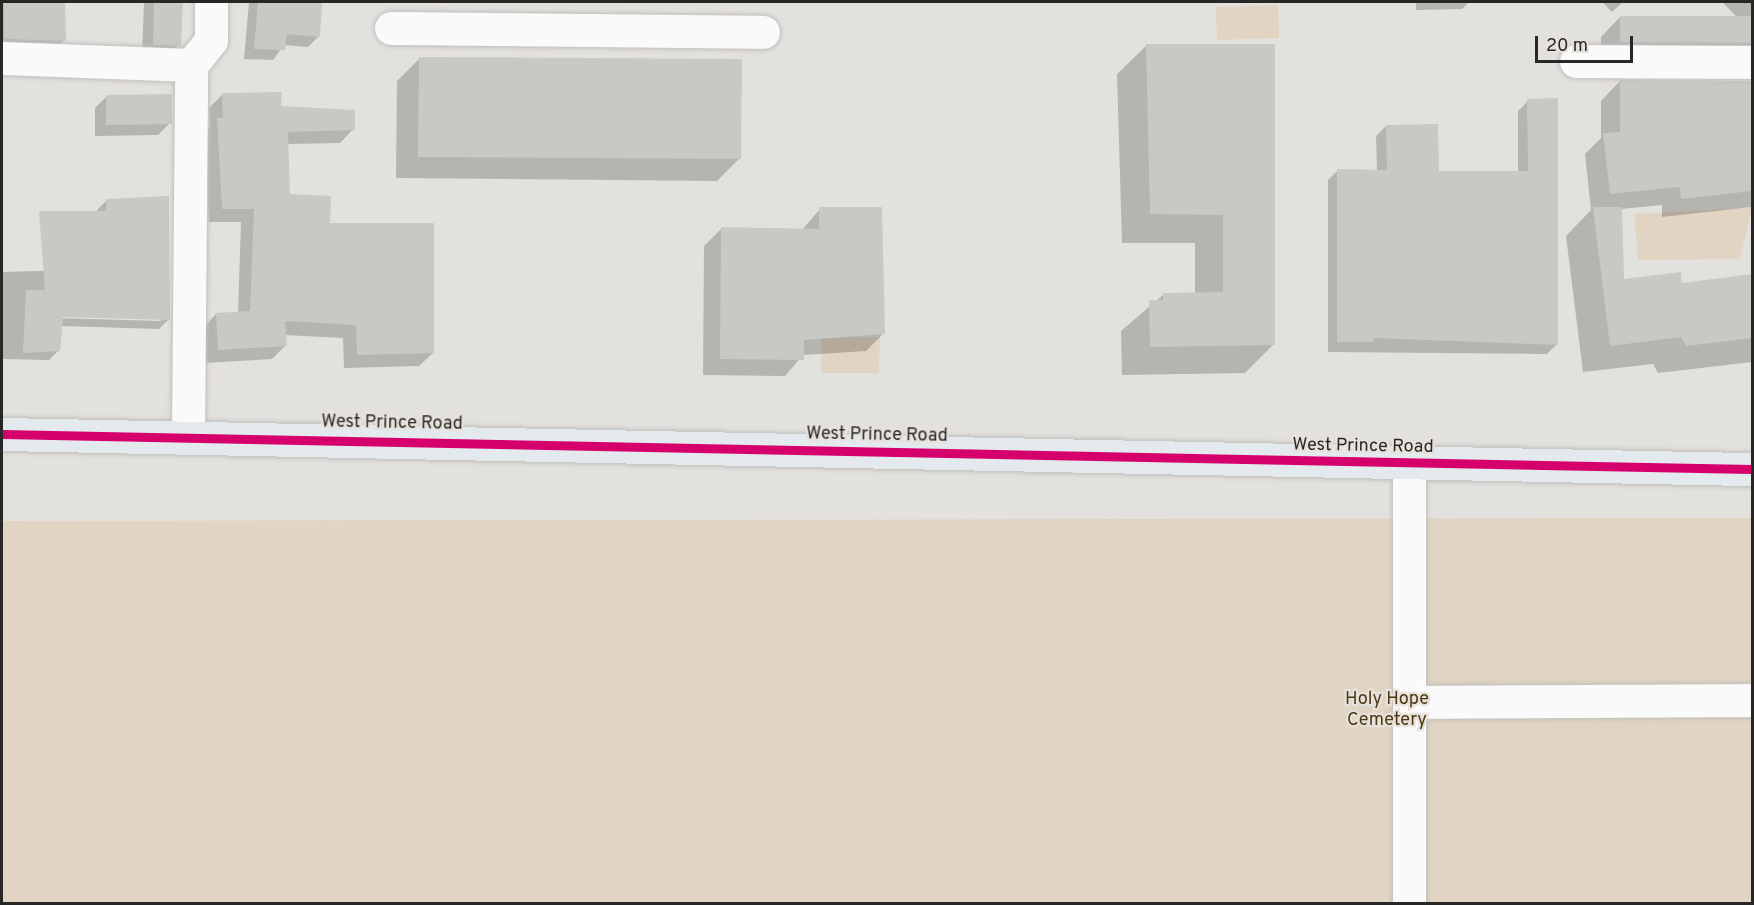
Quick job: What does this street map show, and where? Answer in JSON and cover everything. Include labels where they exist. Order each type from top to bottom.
[{"type":"main road","name":"West Prince Road","points":[[2,434],[188,436],[1409,465],[1752,469]]},
{"type":"lane","points":[[188,436],[191,65],[211,40],[211,2]]},
{"type":"lane","points":[[391,28],[763,32]]},
{"type":"lane","points":[[2,58],[191,65]]},
{"type":"lane","points":[[1576,61],[1752,62]]},
{"type":"lane","points":[[1409,465],[1409,903]]},
{"type":"lane","points":[[1409,702],[1752,700]]},
{"type":"green space","points":[[1278,5],[1279,38],[1217,40],[1216,7]]},
{"type":"green space","points":[[1752,208],[1740,259],[1638,260],[1634,214]]},
{"type":"green space","points":[[880,337],[879,373],[821,373],[821,338]]},
{"type":"green space","name":"Holy Hope Cemetery","points":[[1752,518],[1752,903],[2,903],[2,521]]},
{"type":"building","points":[[4,2],[65,2],[66,41],[4,39]]},
{"type":"building","points":[[154,2],[183,2],[181,46],[153,45]]},
{"type":"building","points":[[258,2],[322,2],[320,37],[287,34],[285,50],[254,49]]},
{"type":"building","points":[[1620,16],[1752,16],[1752,43],[1620,42]]},
{"type":"building","points":[[1146,44],[1275,44],[1275,345],[1150,347],[1149,300],[1163,300],[1163,293],[1223,292],[1223,215],[1150,214]]},
{"type":"building","points":[[419,57],[742,59],[741,159],[418,157]]},
{"type":"building","points":[[1620,80],[1752,81],[1752,191],[1681,199],[1680,187],[1610,194],[1603,133],[1620,132]]},
{"type":"building","points":[[282,92],[281,106],[355,110],[355,130],[288,132],[290,194],[331,196],[330,223],[434,223],[434,353],[357,355],[356,325],[285,321],[287,346],[218,350],[216,313],[250,311],[254,209],[222,209],[217,118],[223,118],[222,93]]},
{"type":"building","points":[[172,94],[172,124],[106,125],[106,95]]},
{"type":"building","points":[[1558,98],[1558,345],[1374,338],[1373,342],[1337,342],[1337,169],[1387,170],[1386,125],[1438,124],[1439,171],[1528,171],[1527,99]]},
{"type":"building","points":[[169,196],[170,320],[63,317],[60,351],[23,353],[26,290],[45,290],[39,211],[106,211],[106,199]]},
{"type":"building","points":[[819,207],[882,207],[885,334],[804,340],[804,360],[720,359],[721,227],[819,229]]},
{"type":"building","points":[[1593,207],[1622,207],[1624,279],[1681,272],[1682,283],[1752,274],[1752,338],[1686,346],[1681,337],[1610,346]]},
{"type":"cycle path","points":[[2,434],[1752,469]]}]
